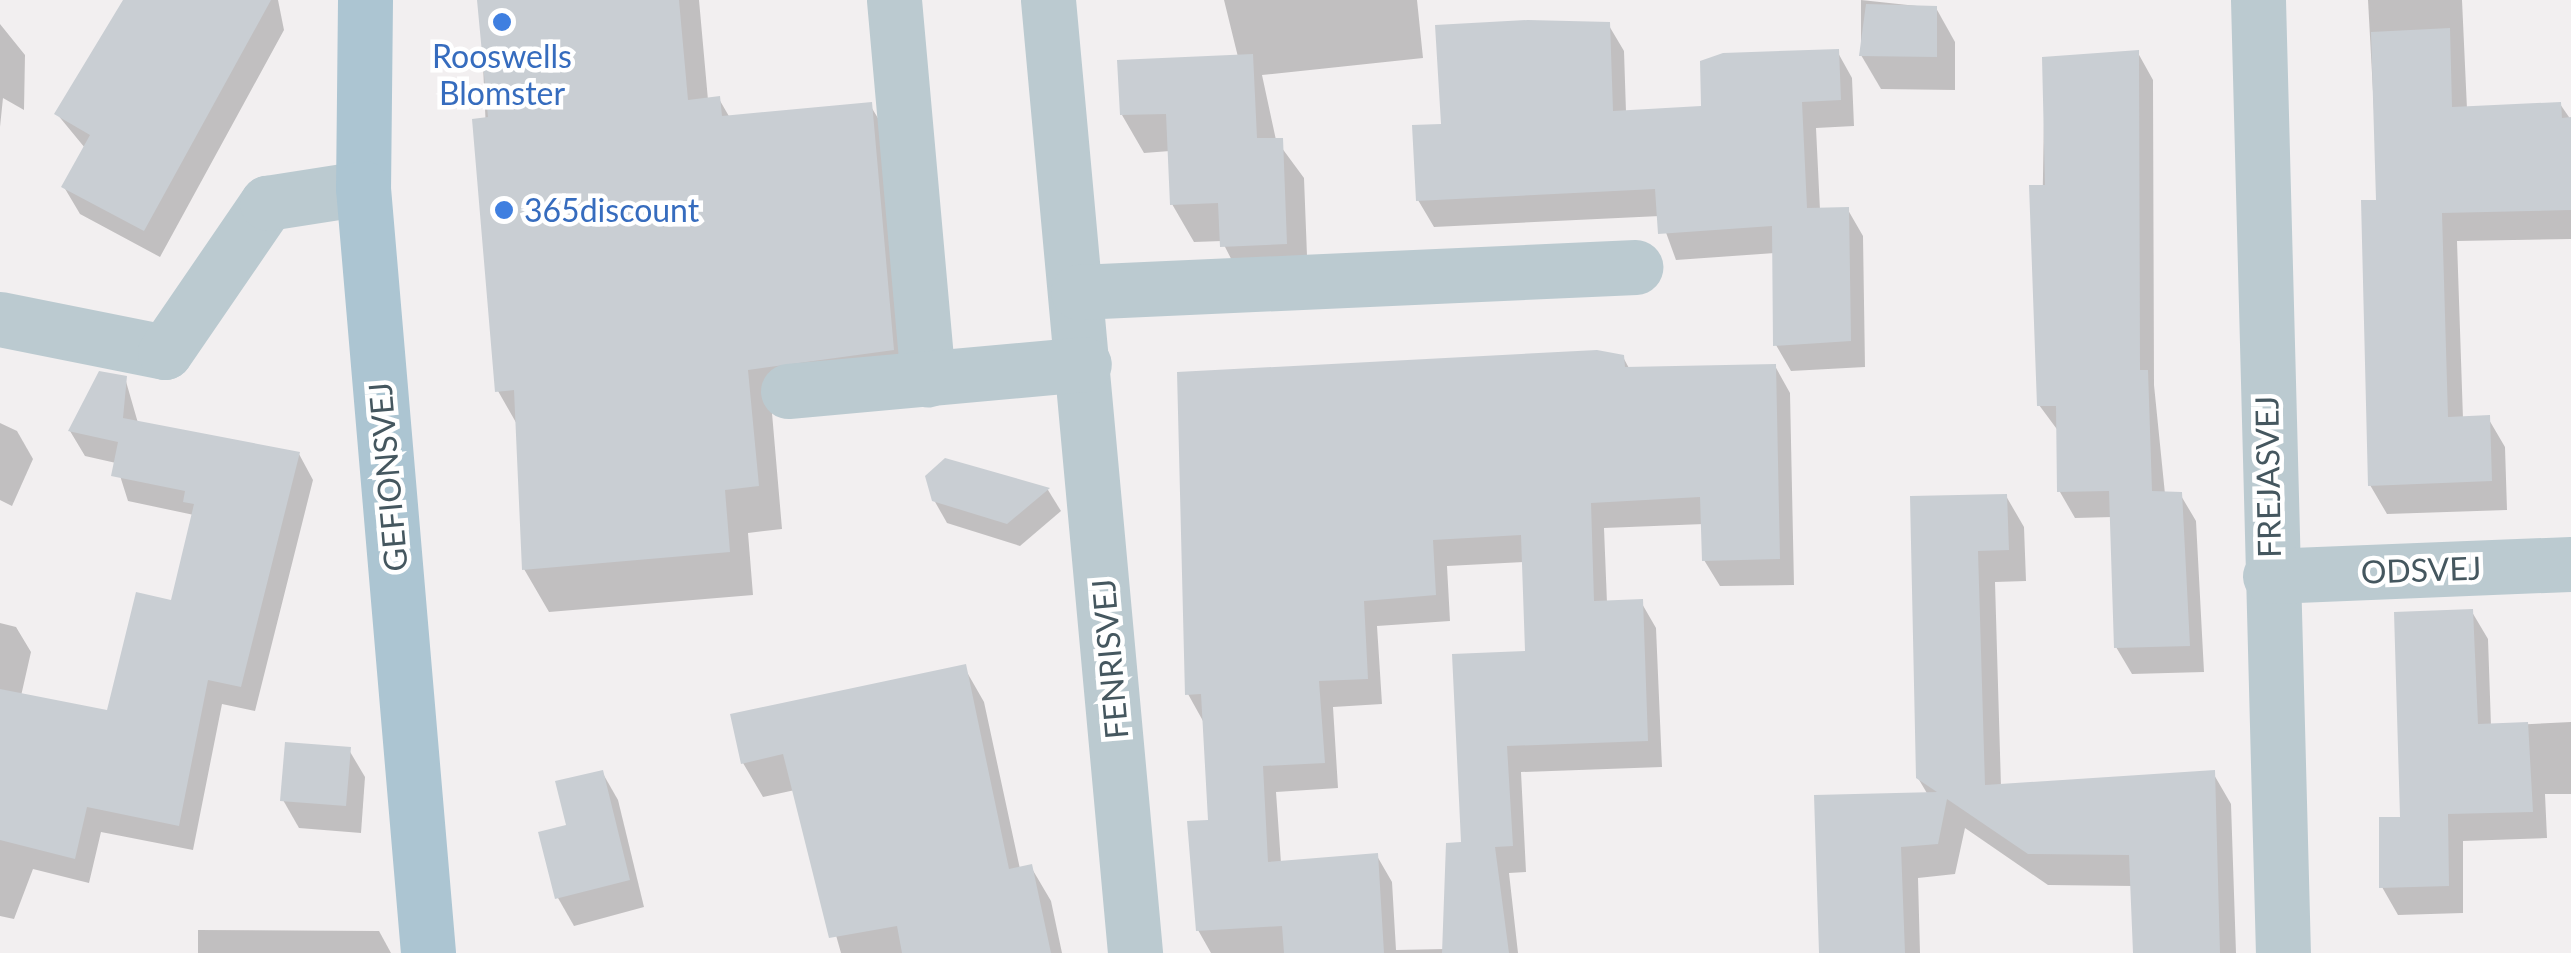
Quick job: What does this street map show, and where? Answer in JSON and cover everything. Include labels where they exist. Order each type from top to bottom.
[{"type":"main road","name":"GEFIONSVEJ","points":[[364,0],[363,188],[428,953]]},
{"type":"street","points":[[894,0],[928,378]]},
{"type":"street","name":"FENRISVEJ","points":[[1048,0],[1078,292],[1135,953]]},
{"type":"street","name":"FREJASVEJ","points":[[2258,0],[2270,576],[2283,953]]},
{"type":"street","points":[[0,319],[165,352],[267,203],[363,188]]},
{"type":"street","points":[[1078,292],[1636,267]]},
{"type":"street","points":[[788,392],[1084,364]]},
{"type":"street","name":"ODSVEJ","points":[[2270,576],[2571,564]]},
{"type":"building","points":[[123,0],[271,0],[144,231],[61,187],[90,135],[54,114]]},
{"type":"building","points":[[477,0],[679,0],[688,100],[720,96],[722,116],[872,102],[894,350],[748,370],[759,486],[725,490],[730,552],[522,570],[514,390],[495,392],[472,119],[488,117]]},
{"type":"building","points":[[1866,4],[1937,6],[1937,57],[1859,56]]},
{"type":"building","points":[[1528,20],[1610,22],[1613,111],[1701,106],[1700,61],[1723,53],[1839,49],[1841,100],[1802,102],[1807,208],[1849,207],[1851,341],[1773,346],[1772,226],[1658,234],[1655,189],[1416,201],[1412,125],[1441,124],[1435,25]]},
{"type":"building","points":[[2450,28],[2452,107],[2561,102],[2562,118],[2571,117],[2571,210],[2442,213],[2448,417],[2490,415],[2492,481],[2368,486],[2361,200],[2376,200],[2371,32]]},
{"type":"building","points":[[2139,50],[2140,370],[2148,370],[2152,491],[2182,492],[2190,646],[2114,648],[2109,491],[2057,492],[2056,406],[2037,406],[2029,185],[2045,185],[2042,57]]},
{"type":"building","points":[[1253,54],[1257,138],[1283,138],[1287,244],[1220,247],[1218,203],[1170,205],[1166,114],[1120,115],[1117,60]]},
{"type":"building","points":[[1597,350],[1624,355],[1625,367],[1776,364],[1780,559],[1702,561],[1700,497],[1591,503],[1594,601],[1643,599],[1648,741],[1507,746],[1513,846],[1495,847],[1509,953],[1442,953],[1446,843],[1461,842],[1452,654],[1525,651],[1521,535],[1433,540],[1436,595],[1364,601],[1368,679],[1319,681],[1325,763],[1263,766],[1268,862],[1378,853],[1384,953],[1284,953],[1282,926],[1196,931],[1187,821],[1208,820],[1201,694],[1185,695],[1177,372]]},
{"type":"building","points":[[99,371],[127,376],[123,418],[300,452],[241,687],[208,680],[179,826],[87,807],[75,859],[0,840],[0,689],[107,710],[136,592],[171,600],[194,504],[183,502],[185,491],[111,476],[118,442],[68,431]]},
{"type":"building","points":[[945,458],[1050,488],[1007,524],[932,501],[925,476]]},
{"type":"building","points":[[2007,494],[2009,550],[1978,551],[1985,785],[2215,770],[2220,953],[2133,953],[2129,855],[2028,854],[1947,799],[1938,844],[1901,847],[1905,953],[1819,953],[1814,795],[1937,792],[1916,778],[1910,496]]},
{"type":"building","points":[[2473,609],[2478,724],[2528,722],[2533,812],[2448,814],[2449,886],[2379,888],[2379,817],[2400,817],[2394,612]]},
{"type":"building","points":[[966,664],[1009,869],[1032,864],[1051,953],[902,953],[897,926],[829,938],[783,754],[741,764],[730,714]]},
{"type":"building","points":[[285,742],[351,747],[346,806],[280,801]]},
{"type":"building","points":[[603,770],[630,880],[555,899],[538,832],[566,825],[555,781]]},
{"type":"place","name":"Rooswells Blomster","points":[[502,22]]},
{"type":"place","name":"365discount","points":[[504,210]]}]
